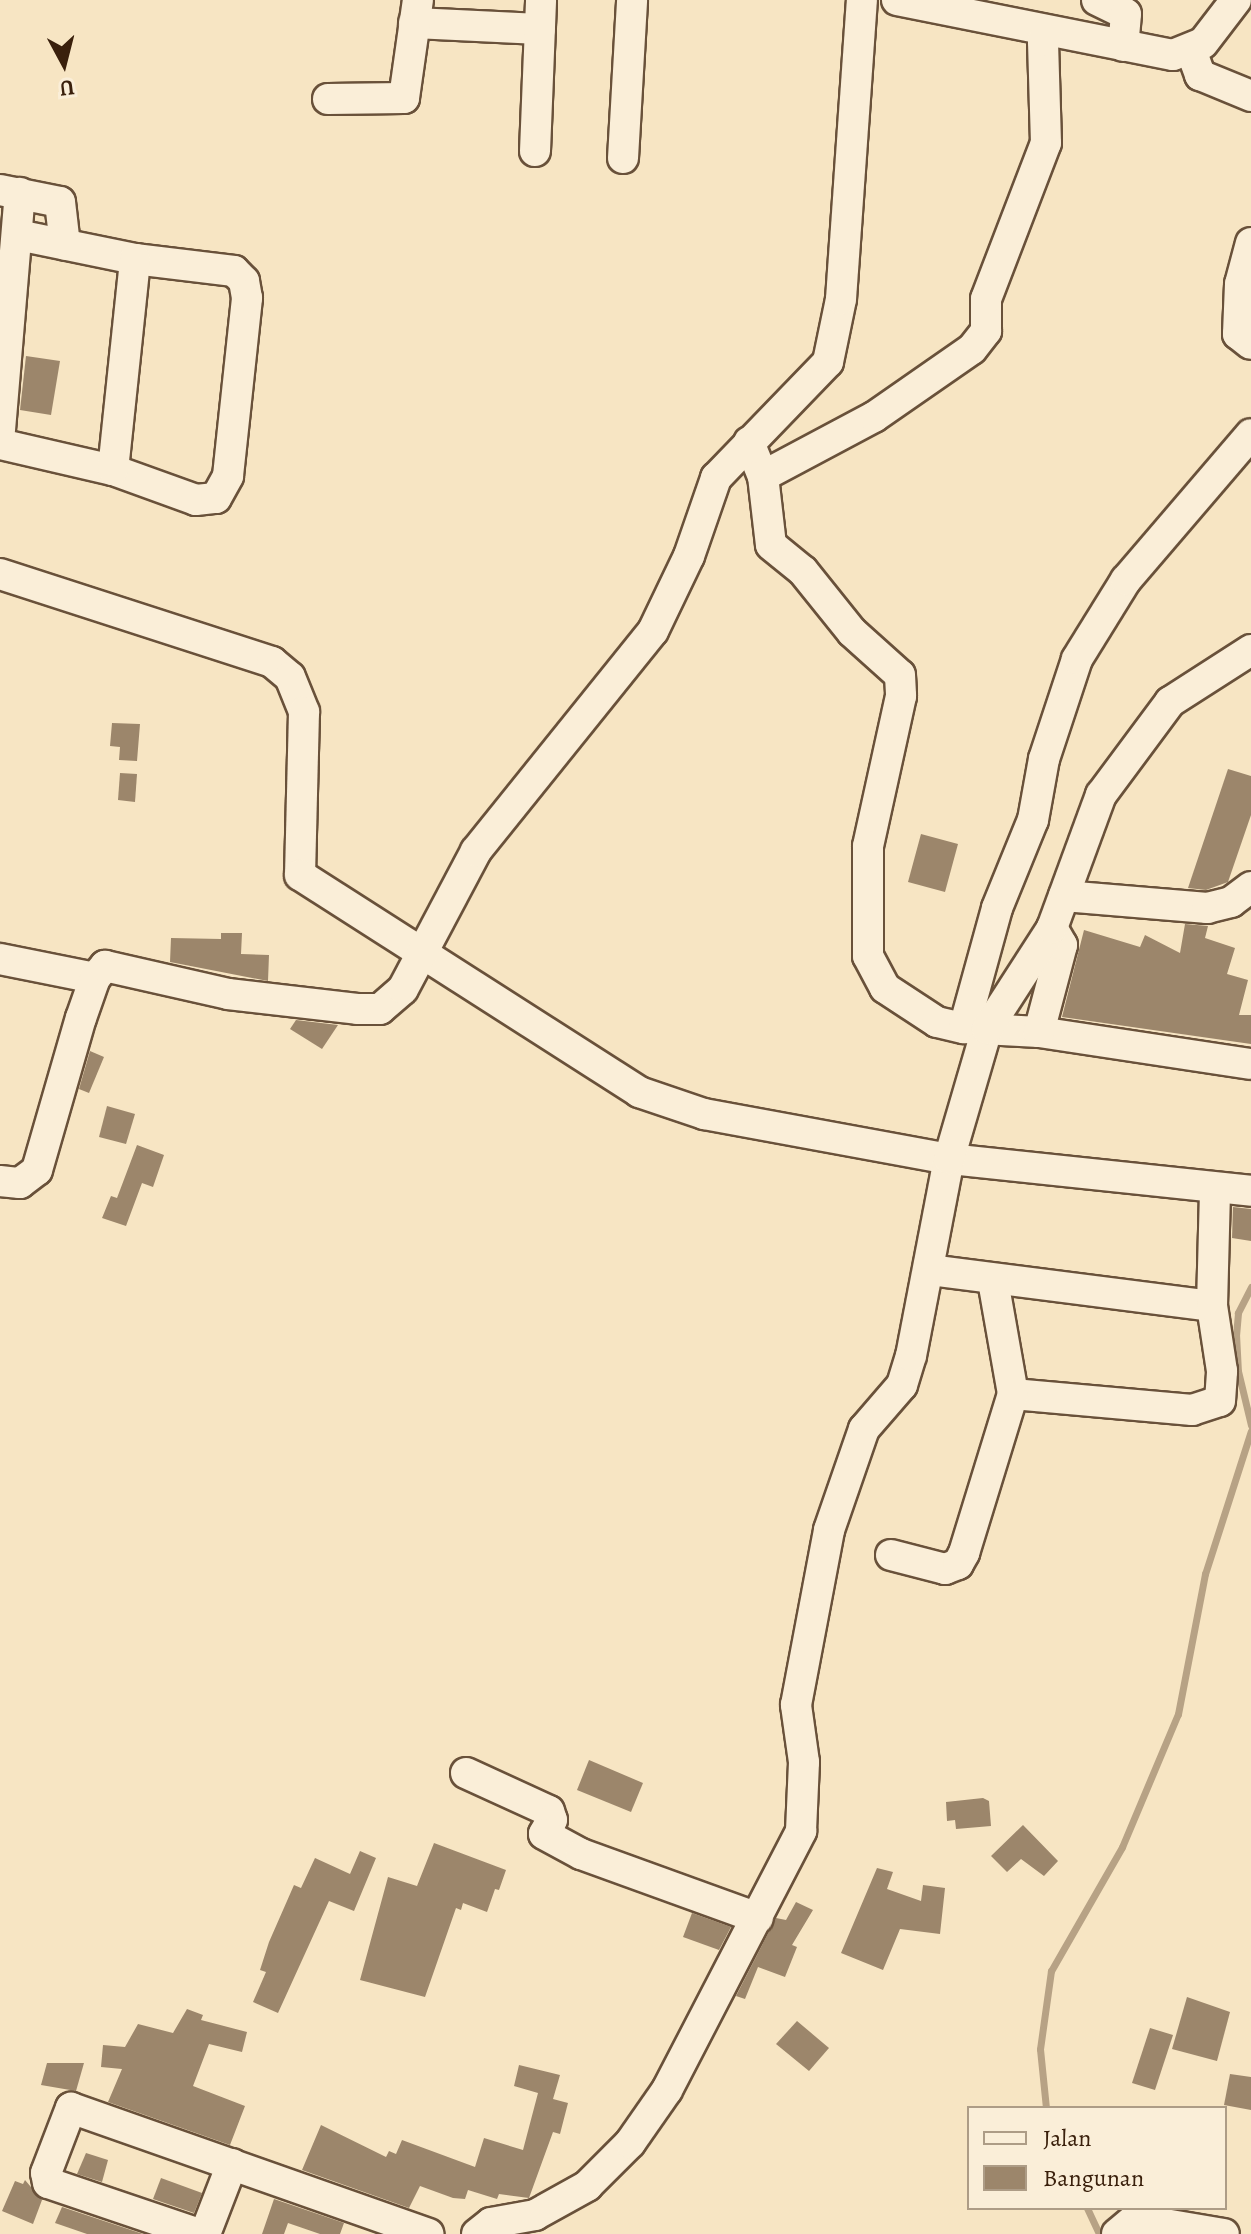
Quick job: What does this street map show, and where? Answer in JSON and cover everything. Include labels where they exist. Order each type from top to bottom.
[{"type":"street","points":[[623,158],[632,0]]},
{"type":"street","points":[[0,1181],[20,1183],[37,1170],[95,978],[105,966],[116,966],[228,994],[380,1009],[403,989],[476,851],[653,631],[689,556],[716,478],[749,442],[817,380],[833,347],[841,299],[862,0]]},
{"type":"street","points":[[897,0],[1148,53],[1191,50],[1203,43],[1236,0]]},
{"type":"street","points":[[1097,0],[1126,14],[1123,46]]},
{"type":"street","points":[[328,99],[404,98],[416,11],[540,14],[535,151]]},
{"type":"street","points":[[763,476],[874,417],[972,349],[986,331],[986,299],[1046,143],[1043,41],[1048,31]]},
{"type":"street","points":[[1191,50],[1200,75],[1251,96]]},
{"type":"street","points":[[0,430],[18,235],[10,191],[60,202],[65,245]]},
{"type":"street","points":[[0,444],[113,470],[206,502],[225,490],[228,476],[247,298],[244,281],[234,271],[135,259],[18,235]]},
{"type":"street","points":[[1251,243],[1240,284],[1238,334],[1251,344]]},
{"type":"street","points":[[113,470],[135,259]]},
{"type":"street","points":[[477,2234],[491,2223],[535,2215],[587,2186],[630,2143],[667,2090],[801,1831],[804,1775],[796,1705],[829,1530],[864,1429],[902,1385],[930,1270],[997,908],[1033,820],[1044,759],[1082,649],[1126,580],[1251,434]]},
{"type":"street","points":[[749,442],[763,476],[771,545],[803,571],[852,632],[900,675],[901,696],[868,846],[868,956],[894,996],[937,1022],[976,1029],[1039,1032],[1251,1064]]},
{"type":"street","points":[[0,574],[252,654],[290,677],[304,712],[300,875],[424,951],[639,1092],[704,1114],[949,1159],[1215,1190],[1251,1191]]},
{"type":"street","points":[[976,1029],[1052,928],[1101,795],[1143,734],[1170,702],[1251,650]]},
{"type":"street","points":[[1064,896],[1207,908],[1231,902],[1251,887]]},
{"type":"street","points":[[1039,1032],[1062,945],[1052,928]]},
{"type":"street","points":[[0,959],[95,978]]},
{"type":"street","points":[[1013,1394],[1192,1410],[1215,1406],[1224,1393],[1212,1306],[1215,1190]]},
{"type":"street","points":[[930,1270],[993,1281],[1212,1306]]},
{"type":"street","points":[[891,1555],[945,1569],[958,1564],[1013,1394],[993,1281]]},
{"type":"street","points":[[466,1773],[549,1811],[552,1820],[544,1834],[581,1854],[758,1918]]},
{"type":"street","points":[[232,2164],[202,2234],[48,2183],[46,2173],[68,2112],[75,2107],[428,2234]]},
{"type":"street","points":[[1117,2234],[1135,2219],[1224,2234]]},
{"type":"street","points":[[1238,2234],[1251,2232]]},
{"type":"building","points":[[26,356],[60,361],[51,415],[20,410]]},
{"type":"building","points":[[112,723],[140,724],[137,761],[119,760],[120,747],[110,746]]},
{"type":"building","points":[[1228,769],[1251,776],[1251,815],[1228,882],[1206,890],[1188,888]]},
{"type":"building","points":[[120,773],[137,774],[135,802],[118,800]]},
{"type":"building","points":[[921,834],[958,844],[945,892],[908,882]]},
{"type":"building","points":[[1185,924],[1208,926],[1205,938],[1235,948],[1227,974],[1248,980],[1239,1015],[1251,1015],[1251,1044],[1062,1017],[1084,930],[1140,947],[1145,935],[1180,953]]},
{"type":"building","points":[[221,933],[242,933],[241,954],[269,955],[268,981],[170,962],[171,938],[221,939]]},
{"type":"building","points":[[296,1020],[338,1025],[322,1049],[290,1029]]},
{"type":"building","points":[[90,1051],[104,1057],[89,1093],[79,1089]]},
{"type":"building","points":[[107,1106],[135,1114],[126,1144],[99,1137]]},
{"type":"building","points":[[137,1145],[164,1155],[153,1187],[142,1183],[126,1226],[102,1218],[111,1196],[117,1198]]},
{"type":"building","points":[[1233,1207],[1251,1209],[1251,1241],[1232,1238]]},
{"type":"building","points":[[589,1760],[643,1783],[631,1812],[577,1790]]},
{"type":"building","points":[[983,1798],[989,1801],[991,1826],[956,1829],[955,1820],[947,1821],[946,1802]]},
{"type":"building","points":[[1023,1825],[1058,1861],[1044,1876],[1021,1859],[1007,1872],[991,1856]]},
{"type":"building","points":[[434,1843],[506,1870],[499,1890],[495,1889],[487,1912],[463,1903],[461,1910],[456,1908],[425,1997],[360,1980],[388,1877],[417,1886]]},
{"type":"building","points":[[360,1851],[376,1858],[354,1911],[329,1901],[278,2013],[253,2002],[266,1972],[260,1970],[269,1942],[294,1885],[301,1888],[315,1858],[350,1874]]},
{"type":"building","points":[[877,1868],[893,1872],[887,1889],[921,1901],[923,1885],[945,1888],[940,1934],[900,1929],[883,1970],[841,1953]]},
{"type":"building","points":[[796,1902],[813,1910],[792,1945],[797,1947],[785,1977],[758,1967],[745,1999],[736,1996],[776,1918],[786,1920]]},
{"type":"building","points":[[692,1913],[731,1927],[719,1950],[683,1937]]},
{"type":"building","points":[[1187,1997],[1230,2012],[1217,2061],[1172,2049]]},
{"type":"building","points":[[187,2009],[203,2015],[201,2020],[247,2032],[242,2052],[209,2044],[193,2086],[245,2106],[230,2145],[108,2102],[122,2069],[101,2067],[103,2045],[125,2047],[138,2024],[173,2033]]},
{"type":"building","points":[[797,2021],[829,2048],[809,2071],[776,2044]]},
{"type":"building","points":[[1150,2028],[1173,2035],[1155,2090],[1132,2083]]},
{"type":"building","points":[[47,2063],[84,2063],[76,2091],[41,2085]]},
{"type":"building","points":[[519,2065],[560,2075],[553,2099],[568,2103],[560,2134],[553,2132],[529,2198],[499,2194],[497,2199],[468,2190],[465,2199],[453,2198],[420,2186],[409,2208],[302,2170],[321,2125],[386,2157],[389,2151],[396,2154],[402,2140],[475,2167],[484,2138],[523,2150],[538,2093],[514,2086]]},
{"type":"building","points":[[1230,2074],[1251,2077],[1251,2110],[1224,2105]]},
{"type":"building","points":[[86,2153],[108,2160],[102,2182],[77,2174]]},
{"type":"building","points":[[161,2178],[202,2193],[194,2213],[153,2199]]},
{"type":"building","points":[[25,2180],[42,2200],[33,2224],[2,2211],[15,2181],[23,2184]]},
{"type":"building","points":[[274,2199],[344,2223],[340,2234],[320,2234],[288,2223],[284,2234],[262,2234]]},
{"type":"building","points":[[62,2207],[143,2234],[87,2234],[55,2223]]},
{"type":"waterway","points":[[1251,1287],[1238,1313],[1236,1334],[1238,1371],[1251,1425]]},
{"type":"waterway","points":[[1046,2106],[1040,2049],[1051,1971],[1122,1847],[1178,1714],[1205,1574],[1251,1431]]},
{"type":"waterway","points":[[1088,2210],[1099,2234]]}]
